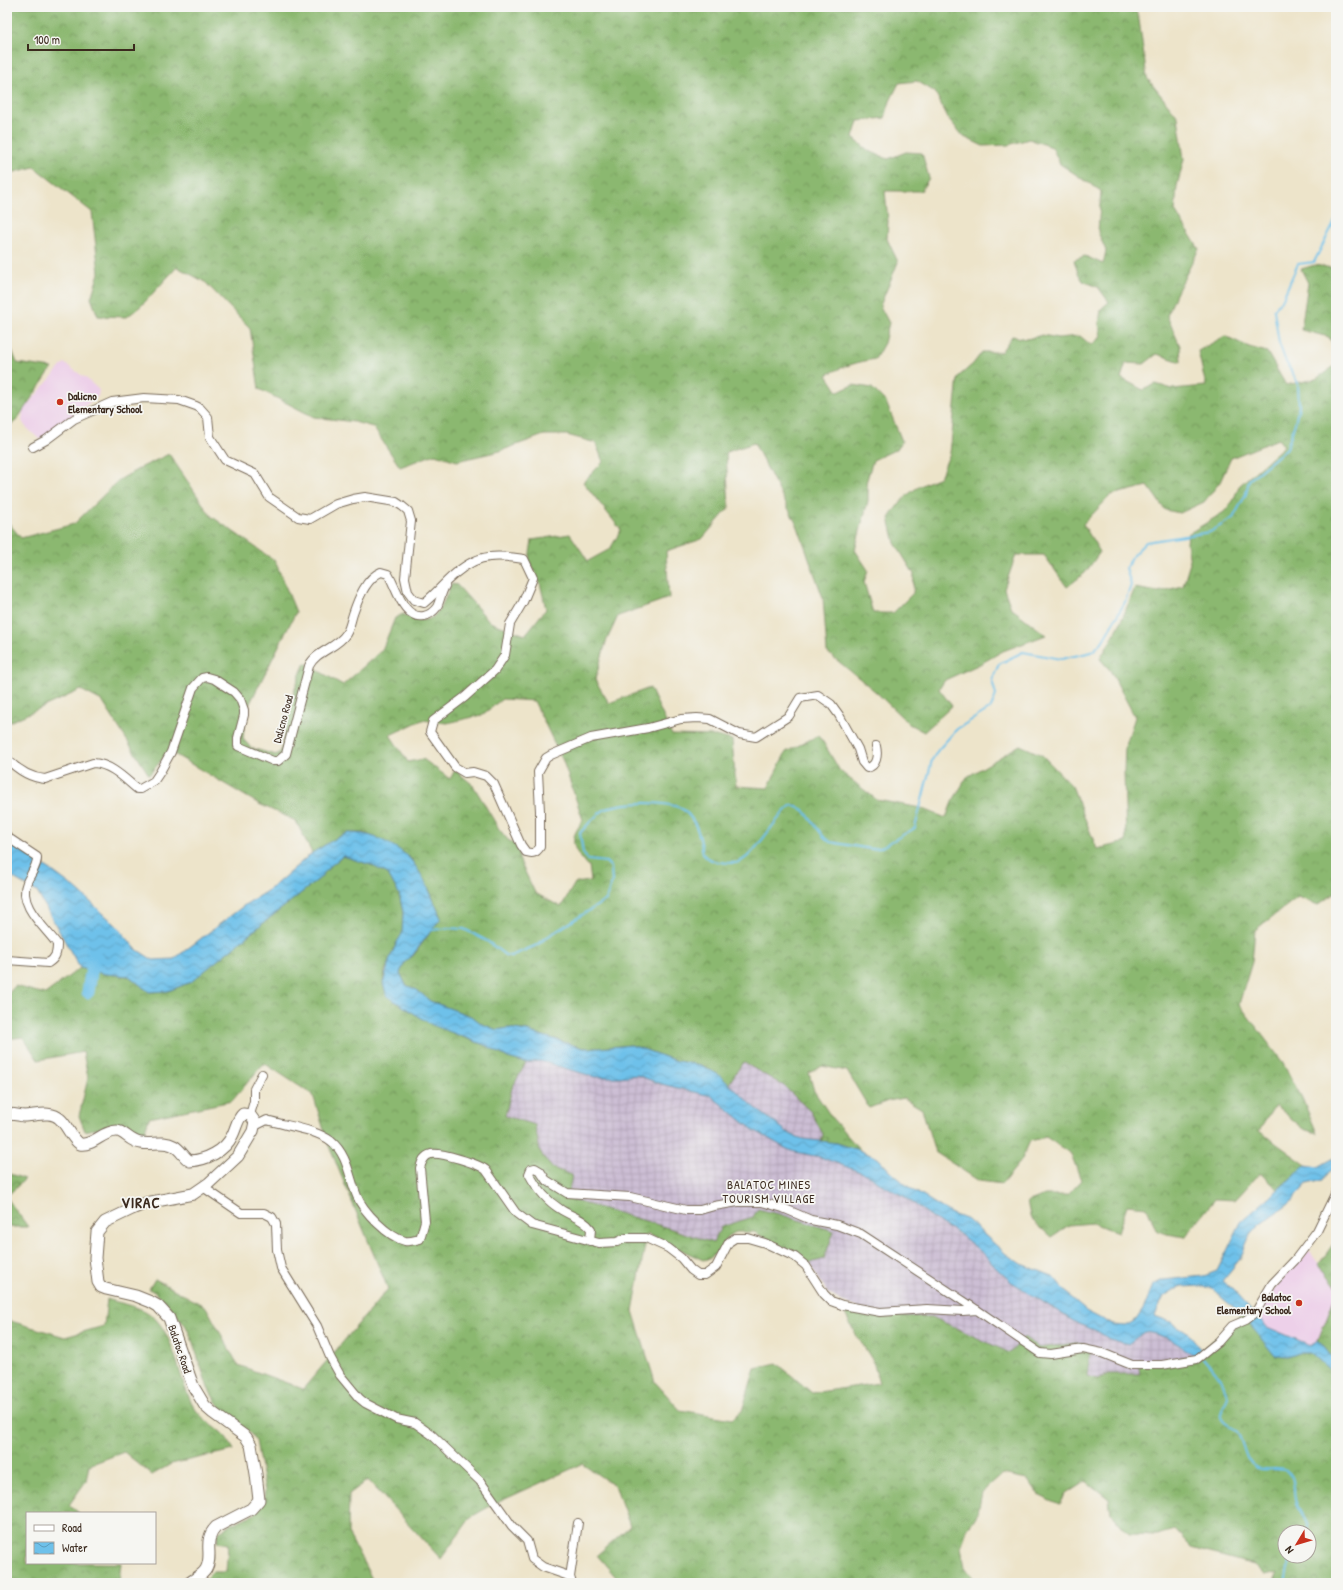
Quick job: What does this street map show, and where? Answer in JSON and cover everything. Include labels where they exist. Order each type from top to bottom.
[{"type":"main road","points":[[7,1114],[23,1116],[49,1114],[56,1116],[80,1144],[88,1144],[107,1133],[118,1131],[123,1133],[129,1139],[141,1143],[168,1144],[175,1147],[190,1161],[212,1155],[224,1147],[232,1137],[240,1116],[243,1114],[248,1114],[253,1121]]},
{"type":"main road","name":"Balatoc Road","points":[[189,1583],[206,1570],[209,1536],[212,1531],[216,1527],[251,1510],[259,1500],[251,1444],[246,1436],[205,1406],[193,1386],[169,1318],[164,1311],[158,1306],[144,1299],[101,1287],[98,1282],[95,1258],[97,1232],[105,1222],[146,1203],[192,1194],[203,1187],[219,1175],[238,1156],[253,1131],[253,1121]]},
{"type":"street","points":[[33,447],[46,440],[74,419],[112,402],[144,398],[179,400],[200,408],[206,414],[209,420],[210,438],[225,460],[255,474],[269,496],[298,516],[310,518],[336,504],[365,497],[396,502],[408,511],[411,521],[405,578],[408,592],[414,600],[424,603],[464,566],[477,560],[504,556],[524,559],[533,578],[524,602],[510,624],[505,655],[495,670],[465,697],[433,721],[430,732],[455,767],[465,773],[473,772],[486,776],[494,784],[521,845],[526,852],[532,854],[537,852],[540,847],[538,772],[546,758],[591,738],[697,718],[710,720],[739,734],[756,737],[789,716],[800,698],[818,695],[831,704],[839,715],[858,749],[862,762],[867,768],[872,767],[877,757],[876,746]]},
{"type":"street","name":"Dalicno Road","points":[[7,759],[26,773],[45,779],[93,763],[99,763],[107,766],[137,789],[140,789],[154,781],[160,772],[170,752],[193,688],[202,678],[207,677],[214,678],[229,688],[234,692],[242,704],[244,716],[238,738],[238,746],[273,761],[278,761],[286,754],[312,659],[345,635],[357,603],[371,578],[381,572],[388,574],[402,604],[414,614],[419,616],[428,614],[436,607],[448,580]]},
{"type":"street","points":[[7,837],[37,857],[37,861],[26,884],[24,894],[26,902],[56,944],[56,956],[48,963],[7,960]]},
{"type":"street","points":[[262,1074],[254,1089],[253,1121],[267,1120],[322,1135],[332,1142],[345,1159],[357,1196],[361,1203],[385,1230],[404,1241],[420,1239],[424,1230],[425,1221],[420,1168],[422,1161],[426,1157],[433,1154],[481,1165],[516,1213],[532,1225],[599,1243],[617,1242],[631,1237],[646,1238],[668,1248],[681,1258],[691,1270],[698,1275],[705,1275],[716,1266],[729,1242],[735,1238],[748,1238],[766,1243],[794,1257],[806,1266],[824,1294],[831,1301],[842,1305],[880,1312],[927,1309],[963,1311],[977,1310]]},
{"type":"street","points":[[590,1241],[591,1229],[588,1225],[559,1209],[551,1202],[533,1182],[529,1174],[531,1169],[535,1168],[540,1171],[546,1180],[567,1193],[630,1197],[686,1210],[700,1210],[738,1202],[762,1202],[783,1208],[810,1220],[849,1228],[861,1234],[1040,1353],[1051,1354],[1083,1349],[1102,1353],[1132,1365],[1162,1365],[1197,1360],[1206,1353],[1232,1326],[1246,1320],[1255,1313],[1272,1284],[1295,1260],[1316,1231],[1336,1192]]},
{"type":"street","points":[[203,1187],[236,1212],[241,1214],[268,1214],[275,1220],[277,1250],[281,1268],[317,1326],[337,1372],[359,1398],[378,1411],[396,1419],[415,1424],[432,1436],[480,1481],[512,1526],[527,1541],[532,1559],[535,1562],[571,1580],[578,1523]]},
{"type":"shaded area","name":"Dalicno Elementary School","points":[[64,363],[87,379],[99,390],[98,396],[40,440],[25,426],[22,421],[23,410]]},
{"type":"shaded area","points":[[540,1061],[595,1077],[637,1075],[661,1084],[711,1096],[752,1129],[871,1176],[879,1183],[902,1195],[930,1216],[962,1236],[986,1255],[994,1266],[1010,1281],[1078,1324],[1097,1331],[1109,1339],[1127,1344],[1144,1332],[1157,1333],[1171,1339],[1195,1356],[1138,1363],[1140,1374],[1108,1374],[1098,1379],[1087,1376],[1091,1346],[1039,1348],[1024,1337],[1011,1354],[932,1317],[876,1315],[841,1301],[829,1294],[810,1263],[824,1259],[834,1231],[753,1217],[721,1227],[714,1244],[682,1232],[566,1199],[572,1175],[552,1168],[540,1152],[535,1125],[505,1116],[512,1088],[526,1063]]},
{"type":"shaded area","points":[[743,1062],[784,1086],[811,1112],[824,1134],[821,1142],[803,1139],[790,1134],[728,1085]]},
{"type":"shaded area","name":"Balatoc Elementary School","points":[[1309,1251],[1336,1286],[1336,1294],[1318,1340],[1310,1345],[1267,1327],[1258,1317],[1278,1282]]},
{"type":"green space","points":[[7,7],[1135,7],[1139,20],[1147,78],[1178,117],[1184,159],[1177,186],[1175,211],[1199,249],[1176,294],[1167,316],[1180,346],[1181,362],[1157,354],[1144,364],[1126,363],[1121,378],[1143,390],[1156,384],[1172,389],[1206,386],[1198,351],[1225,336],[1249,347],[1267,352],[1286,385],[1316,379],[1336,365],[1336,892],[1318,905],[1298,897],[1255,930],[1252,962],[1239,1004],[1281,1060],[1302,1098],[1317,1133],[1304,1129],[1275,1105],[1259,1131],[1306,1165],[1278,1189],[1260,1173],[1235,1200],[1215,1199],[1185,1237],[1167,1234],[1156,1230],[1147,1207],[1127,1205],[1118,1232],[1092,1223],[1069,1225],[1051,1237],[1031,1219],[1027,1202],[1045,1195],[1067,1195],[1081,1180],[1071,1154],[1046,1137],[1030,1141],[1021,1161],[1002,1184],[979,1181],[935,1152],[922,1109],[904,1098],[888,1101],[869,1108],[847,1071],[822,1066],[809,1073],[814,1091],[832,1118],[861,1151],[837,1143],[821,1142],[823,1134],[811,1112],[784,1086],[743,1062],[728,1085],[719,1075],[701,1065],[677,1061],[631,1045],[583,1048],[527,1031],[508,1028],[497,1030],[482,1024],[473,1017],[430,1001],[417,990],[406,985],[400,973],[405,961],[413,956],[441,918],[428,887],[411,859],[396,848],[380,839],[363,833],[347,833],[312,853],[296,821],[259,804],[169,751],[149,775],[102,701],[81,690],[7,723],[7,521],[21,538],[74,524],[119,480],[169,454],[211,516],[275,561],[296,612],[245,713],[243,739],[251,748],[276,755],[281,751],[296,684],[305,663],[343,685],[382,650],[395,618],[403,614],[414,619],[430,619],[440,609],[451,584],[457,585],[490,622],[525,635],[546,609],[540,583],[529,560],[532,540],[570,534],[588,561],[610,549],[621,530],[583,482],[603,462],[596,443],[567,435],[544,435],[500,451],[457,461],[435,454],[400,467],[373,427],[354,422],[314,417],[259,389],[250,328],[205,282],[177,267],[142,305],[127,317],[98,316],[91,298],[99,273],[92,212],[34,167],[11,173],[7,178]],"holes":[[[917,81],[935,92],[948,118],[964,137],[983,146],[1008,145],[1029,139],[1052,147],[1060,164],[1101,191],[1098,232],[1106,251],[1103,264],[1085,256],[1074,260],[1078,273],[1083,281],[1098,287],[1109,302],[1101,309],[1099,324],[1101,337],[1091,345],[1080,336],[1058,338],[1042,335],[1027,339],[1012,336],[1001,352],[982,352],[973,364],[958,377],[950,453],[940,477],[916,488],[905,497],[889,518],[895,543],[914,574],[913,593],[893,613],[873,613],[864,582],[868,570],[855,550],[868,501],[868,490],[866,483],[873,460],[897,449],[902,441],[886,402],[872,388],[853,385],[838,392],[827,375],[838,369],[875,359],[884,343],[889,323],[880,306],[898,262],[887,239],[888,221],[885,191],[921,191],[929,178],[922,153],[906,152],[888,159],[869,151],[853,138],[858,121],[885,118],[890,101],[899,83]],[[1278,439],[1284,446],[1239,486],[1233,501],[1224,512],[1188,534],[1187,543],[1190,563],[1183,586],[1158,592],[1135,588],[1119,626],[1100,659],[1110,670],[1135,717],[1125,747],[1124,771],[1126,842],[1097,849],[1072,786],[1042,755],[1020,745],[967,777],[952,802],[946,818],[921,808],[877,800],[840,771],[819,735],[786,752],[768,788],[736,786],[732,740],[716,736],[672,735],[650,688],[609,703],[595,680],[606,642],[618,616],[669,598],[666,551],[702,539],[729,508],[726,452],[754,443],[798,527],[823,598],[827,652],[876,692],[909,724],[924,732],[952,706],[939,689],[945,680],[980,664],[1003,651],[1046,635],[1011,608],[1004,589],[1016,555],[1044,555],[1067,587],[1085,573],[1100,552],[1083,524],[1111,495],[1148,486],[1165,510],[1180,513],[1204,502],[1220,482],[1231,458]],[[502,699],[534,701],[563,761],[583,820],[574,836],[574,846],[580,857],[589,866],[591,881],[575,883],[561,907],[535,893],[519,859],[519,846],[508,840],[499,829],[473,785],[455,770],[450,779],[423,759],[408,762],[390,735],[422,720],[447,723],[482,715]]]},
{"type":"green space","points":[[1315,265],[1332,268],[1336,267],[1336,351],[1329,337],[1301,330],[1308,283],[1301,269]]},
{"type":"green space","points":[[7,337],[17,363],[52,368],[16,421],[7,427]]},
{"type":"green space","points":[[343,856],[371,865],[388,874],[399,894],[403,912],[403,934],[397,942],[385,971],[383,984],[387,996],[414,1013],[457,1035],[487,1046],[508,1058],[526,1063],[512,1088],[505,1116],[535,1125],[540,1152],[552,1168],[572,1175],[567,1199],[713,1243],[721,1227],[753,1217],[758,1209],[834,1231],[824,1259],[810,1263],[754,1232],[736,1232],[728,1236],[719,1251],[710,1258],[703,1260],[647,1234],[633,1311],[655,1382],[680,1410],[732,1419],[742,1411],[755,1368],[777,1363],[812,1393],[879,1383],[873,1361],[855,1333],[842,1308],[876,1315],[932,1317],[1010,1353],[1024,1337],[1039,1348],[1076,1343],[1091,1346],[1087,1376],[1098,1379],[1108,1374],[1140,1374],[1138,1362],[1195,1356],[1243,1315],[1275,1356],[1288,1357],[1299,1353],[1311,1353],[1334,1374],[1336,1395],[1336,1583],[1272,1583],[1277,1572],[1264,1575],[1254,1565],[1192,1548],[1175,1530],[1156,1535],[1129,1534],[1111,1513],[1109,1499],[1086,1481],[1066,1494],[1060,1504],[1038,1494],[1027,1479],[1002,1474],[982,1492],[978,1513],[967,1530],[961,1547],[965,1567],[974,1579],[974,1583],[621,1583],[597,1555],[630,1526],[615,1486],[582,1464],[492,1505],[471,1517],[441,1559],[368,1480],[349,1494],[348,1533],[374,1583],[202,1583],[212,1572],[226,1572],[228,1544],[217,1542],[218,1533],[231,1524],[255,1514],[263,1504],[265,1491],[256,1441],[250,1433],[226,1415],[215,1400],[208,1388],[186,1326],[156,1293],[149,1289],[155,1279],[206,1307],[238,1365],[303,1389],[388,1289],[329,1146],[313,1095],[264,1063],[232,1101],[149,1118],[143,1137],[133,1133],[128,1128],[121,1126],[109,1126],[85,1131],[79,1116],[88,1078],[83,1052],[38,1060],[23,1037],[7,1039],[7,995],[15,986],[45,994],[80,968],[105,974],[129,976],[149,992],[168,991],[191,982],[320,878],[329,867]]},
{"type":"green space","points":[[7,1173],[25,1179],[7,1196]]},
{"type":"green space","points":[[7,1198],[28,1227],[7,1227]]},
{"type":"green space","points":[[1336,1240],[1336,1286],[1319,1264]]},
{"type":"green space","points":[[1336,1294],[1336,1362],[1318,1340]]},
{"type":"green space","points":[[107,1299],[145,1311],[155,1319],[163,1329],[169,1341],[188,1394],[196,1410],[203,1418],[224,1435],[234,1450],[171,1464],[152,1475],[124,1452],[89,1465],[86,1481],[69,1505],[78,1512],[26,1512],[26,1564],[121,1564],[119,1583],[7,1583],[7,1320],[65,1337],[104,1326]]},
{"type":"water","points":[[347,833],[369,835],[396,847],[411,860],[428,888],[441,918],[412,956],[405,962],[400,973],[406,985],[417,990],[430,1001],[473,1017],[482,1024],[497,1030],[508,1028],[527,1031],[583,1048],[631,1045],[677,1061],[701,1065],[719,1075],[759,1111],[790,1134],[803,1139],[837,1143],[878,1158],[891,1172],[910,1188],[952,1214],[968,1220],[1006,1254],[1021,1264],[1053,1276],[1072,1299],[1086,1311],[1113,1325],[1125,1326],[1136,1320],[1144,1308],[1153,1285],[1163,1280],[1204,1276],[1217,1271],[1241,1222],[1306,1165],[1318,1167],[1336,1157],[1336,1167],[1328,1172],[1322,1180],[1307,1184],[1288,1205],[1259,1225],[1250,1235],[1240,1259],[1222,1281],[1234,1291],[1267,1327],[1310,1345],[1318,1340],[1336,1362],[1336,1395],[1334,1374],[1311,1353],[1299,1353],[1288,1357],[1275,1356],[1239,1311],[1211,1288],[1202,1286],[1182,1287],[1174,1290],[1164,1296],[1155,1316],[1171,1322],[1186,1331],[1202,1351],[1195,1356],[1171,1340],[1151,1333],[1144,1332],[1128,1344],[1109,1339],[1097,1331],[1078,1324],[1010,1281],[985,1255],[957,1232],[946,1227],[902,1195],[879,1183],[871,1176],[820,1157],[787,1149],[752,1129],[711,1096],[661,1084],[637,1075],[595,1077],[540,1061],[526,1063],[508,1058],[487,1046],[432,1025],[387,996],[383,984],[390,958],[402,934],[403,912],[399,894],[388,874],[371,865],[343,856],[329,867],[320,878],[191,982],[168,991],[149,992],[129,976],[105,974],[80,968],[37,892],[12,877],[7,876],[7,843],[23,851],[75,888],[116,925],[136,949],[153,960],[174,959],[246,904],[270,889],[312,853]]},
{"type":"waterway","points":[[432,930],[448,928],[464,929],[487,941],[505,955],[511,956],[537,945],[547,937],[606,900],[612,882],[611,867],[606,862],[588,860],[583,853],[580,833],[595,817],[611,807],[633,803],[658,803],[678,807],[685,811],[696,826],[704,855],[714,861],[727,863],[742,861],[749,855],[779,818],[792,805],[804,810],[823,836],[830,842],[871,849],[880,848],[915,828],[932,760],[938,750],[957,729],[991,708],[996,695],[992,680],[999,664],[1023,652],[1061,659],[1092,652],[1102,642],[1125,602],[1131,585],[1126,568],[1133,555],[1146,542],[1210,532],[1233,518],[1246,494],[1249,480],[1287,448],[1299,406],[1298,383],[1286,362],[1279,343],[1274,310],[1283,298],[1298,264],[1314,262],[1336,219]]},
{"type":"waterway","points":[[88,992],[94,954]]},
{"type":"waterway","points":[[1203,1358],[1221,1379],[1228,1397],[1221,1412],[1222,1420],[1238,1433],[1246,1455],[1254,1466],[1261,1469],[1278,1469],[1289,1473],[1294,1484],[1294,1496],[1296,1503],[1307,1524]]},
{"type":"waterway","points":[[1285,1583],[1289,1564]]},
{"type":"place","name":"Dalicno Elementary School","points":[[60,402]]},
{"type":"place","name":"Balatoc Elementary School","points":[[1299,1303]]},
{"type":"district","name":"BALATOC MINES TOURISM VILLAGE","points":[[769,1191]]},
{"type":"district","name":"VIRAC","points":[[141,1202]]}]
